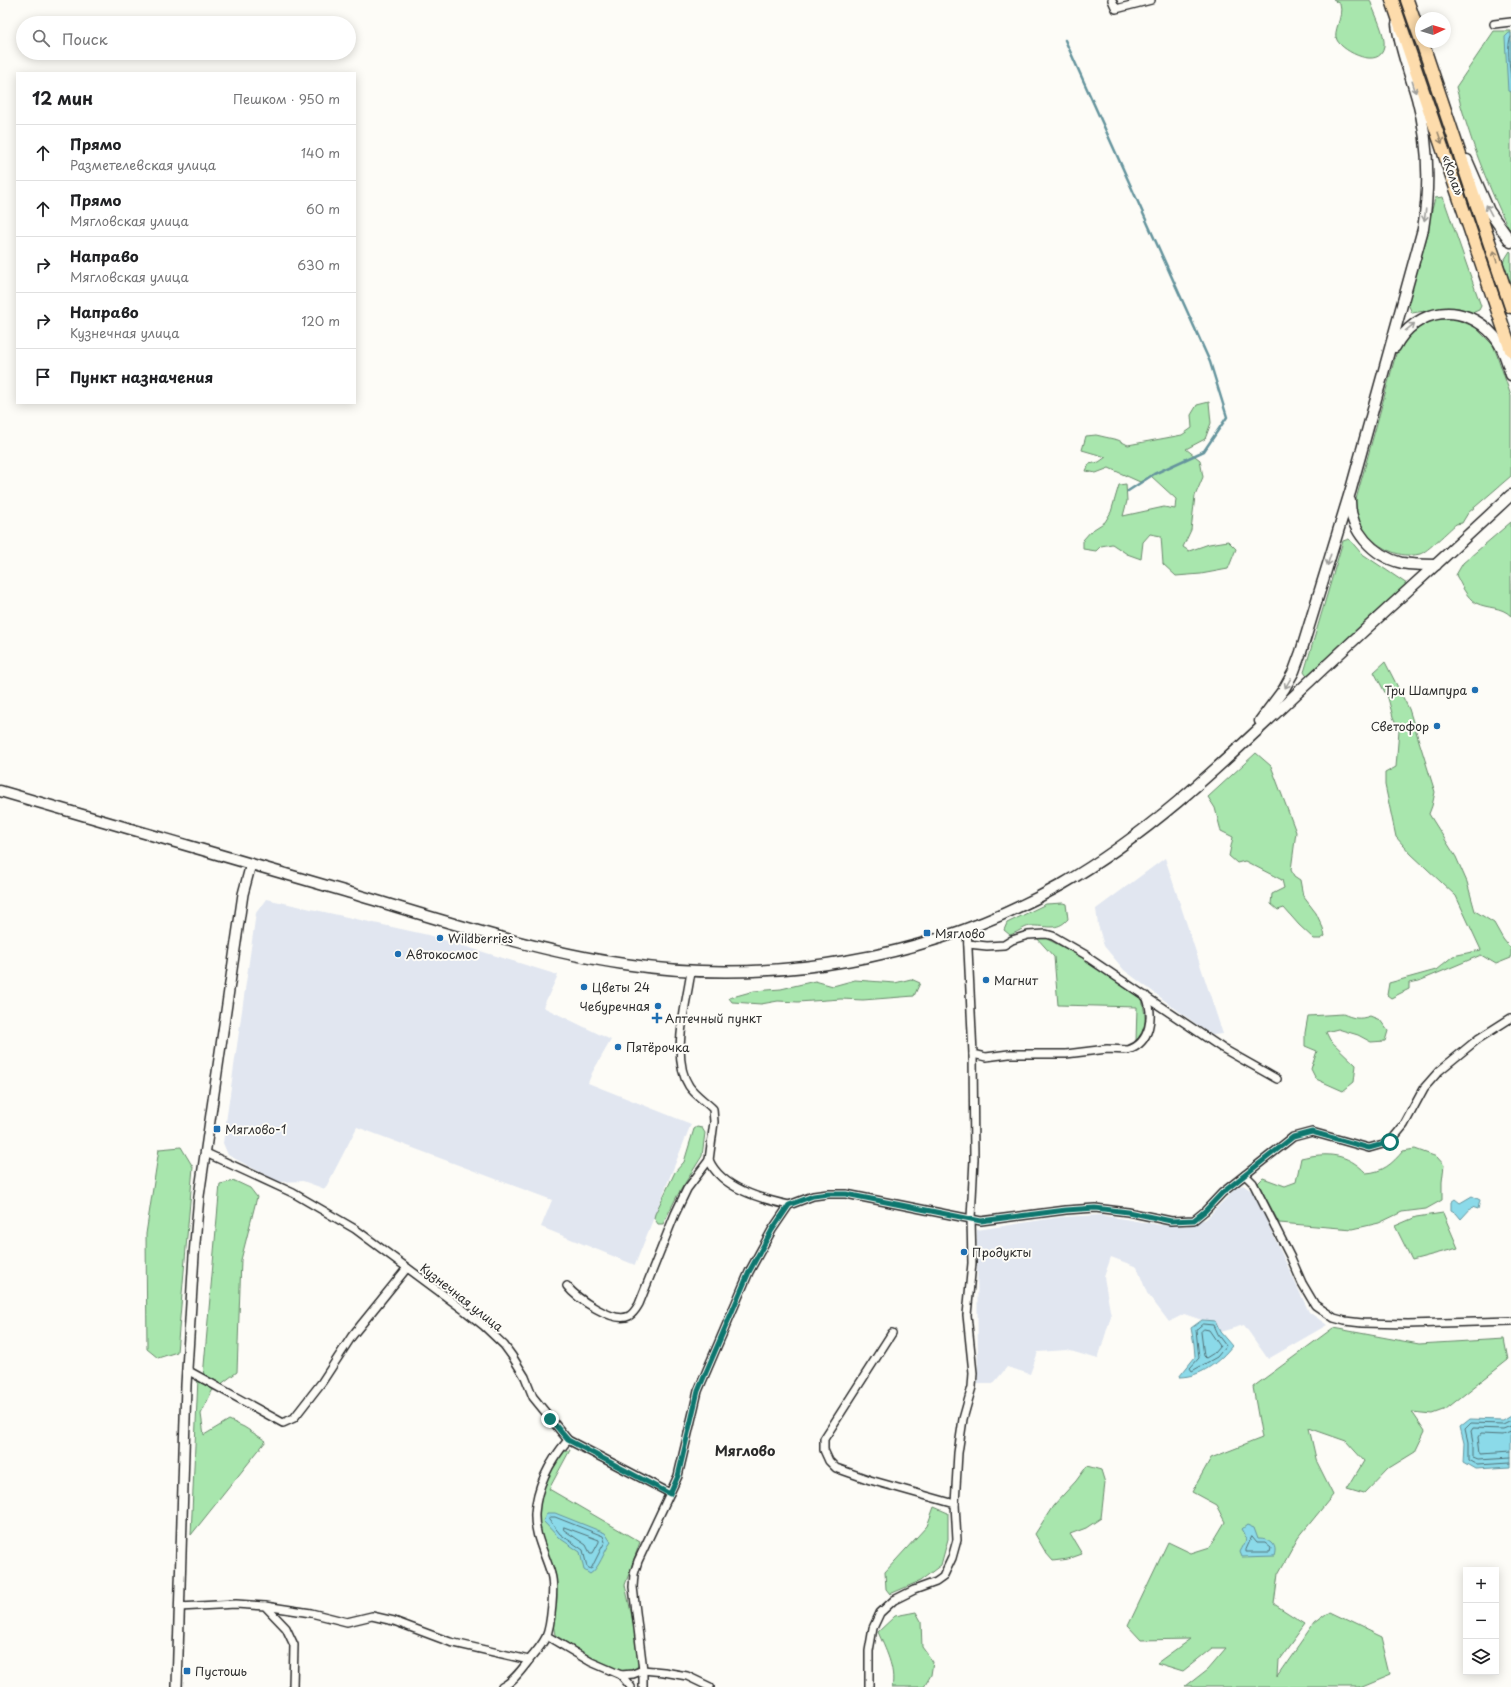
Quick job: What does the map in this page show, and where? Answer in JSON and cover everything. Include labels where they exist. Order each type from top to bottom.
[{"type":"highway","name":"«Кола»","points":[[1407,0],[1415,23]]},
{"type":"highway","name":"«Кола»","points":[[1394,4],[1511,350]]},
{"type":"highway","name":"«Кола»","points":[[1423,48],[1511,307]]},
{"type":"main road","points":[[1249,738],[1262,718],[1278,698],[1294,672],[1351,489],[1420,242],[1428,185],[1427,150],[1417,99],[1399,42],[1394,4]]},
{"type":"main road","points":[[1448,118],[1489,210],[1511,242]]},
{"type":"main road","points":[[1388,359],[1406,329],[1414,323],[1430,315],[1438,313],[1455,314],[1476,320],[1494,336],[1502,349],[1511,375]]},
{"type":"main road","points":[[1351,489],[1350,508],[1354,524],[1360,535],[1372,547],[1382,554],[1402,563],[1436,565]]},
{"type":"main road","points":[[0,791],[539,947],[624,964],[691,971],[761,970],[828,964],[887,952],[995,918],[1026,904],[1062,884],[1106,856],[1159,818],[1249,738],[1511,495]]},
{"type":"street","points":[[1112,0],[1116,9],[1151,0]]},
{"type":"street","points":[[1494,24],[1511,22]]},
{"type":"street","points":[[177,1687],[187,1370],[199,1196],[243,894],[251,864]]},
{"type":"street","points":[[870,1687],[869,1651],[876,1620],[880,1613],[894,1600],[914,1590],[936,1582],[942,1577],[952,1558],[957,1540],[955,1504],[960,1437],[963,1419],[972,1387],[972,1359],[967,1315],[972,1263],[971,1218],[974,1159],[973,1054],[967,928]]},
{"type":"street","points":[[968,944],[988,946],[1004,945],[1012,940],[1028,935],[1038,934],[1053,936],[1086,955],[1222,1048],[1277,1079]]},
{"type":"street","points":[[691,971],[680,1037],[682,1068],[688,1084],[699,1098],[713,1109],[714,1122],[709,1160],[712,1168],[728,1182],[768,1201],[789,1205],[820,1195],[846,1194],[981,1221],[1066,1210],[1095,1208],[1128,1212],[1171,1221],[1194,1220],[1222,1193],[1293,1137],[1312,1132],[1369,1148],[1390,1142],[1404,1126],[1424,1088],[1439,1071],[1478,1040],[1511,1018]]},
{"type":"street","points":[[973,1054],[986,1057],[1009,1054],[1066,1054],[1107,1049],[1128,1050],[1139,1044],[1149,1029],[1150,1009],[1146,996]]},
{"type":"street","name":"Кузнечная улица","points":[[206,1153],[293,1193],[355,1230],[407,1268],[484,1326],[504,1345],[525,1377],[533,1397],[568,1440],[670,1494]]},
{"type":"street","points":[[567,1286],[580,1299],[610,1315],[622,1318],[634,1312],[639,1304],[675,1214],[688,1189],[709,1160]]},
{"type":"street","points":[[1245,1175],[1254,1183],[1302,1283],[1315,1305],[1330,1316],[1345,1321],[1362,1323],[1408,1324],[1511,1321]]},
{"type":"street","points":[[643,1687],[644,1670],[633,1587],[634,1574],[638,1561],[678,1476],[698,1391],[717,1344],[757,1257],[772,1230],[789,1205]]},
{"type":"street","points":[[187,1370],[283,1423],[294,1418],[322,1382],[352,1336],[407,1268]]},
{"type":"street","points":[[892,1333],[824,1439],[824,1450],[829,1461],[836,1468],[870,1480],[955,1504]]},
{"type":"street","points":[[502,1687],[522,1670],[547,1636],[553,1585],[552,1576],[537,1536],[535,1513],[538,1493],[545,1473],[554,1457],[568,1440]]},
{"type":"street","points":[[179,1607],[236,1604],[265,1606],[311,1613],[347,1622],[372,1616],[394,1621],[450,1642],[529,1660]]},
{"type":"street","points":[[265,1606],[286,1628],[294,1645],[293,1687]]},
{"type":"street","points":[[547,1636],[591,1662],[621,1675],[631,1687]]},
{"type":"street","points":[[621,1675],[633,1674],[644,1670],[688,1676],[710,1687]]},
{"type":"shaded area","points":[[1165,858],[1223,1034],[1212,1035],[1196,1024],[1124,970],[1104,946],[1098,925],[1096,909]]},
{"type":"shaded area","points":[[266,899],[428,935],[558,975],[543,1007],[611,1040],[588,1083],[691,1124],[635,1265],[541,1227],[552,1200],[357,1127],[325,1189],[303,1181],[279,1182],[228,1155],[223,1143],[256,913]]},
{"type":"shaded area","points":[[1243,1185],[1253,1192],[1309,1312],[1327,1325],[1268,1359],[1244,1325],[1220,1332],[1215,1321],[1202,1320],[1184,1314],[1169,1322],[1147,1293],[1137,1267],[1111,1257],[1104,1277],[1111,1316],[1098,1359],[1067,1350],[1038,1352],[1030,1374],[1007,1367],[993,1384],[978,1384],[977,1230],[1061,1217],[1101,1215],[1160,1225],[1186,1226],[1206,1219],[1235,1189]]},
{"type":"green space","points":[[1333,0],[1370,0],[1383,36],[1384,47],[1381,54],[1376,57],[1361,57],[1353,54],[1341,45],[1337,40],[1336,33],[1341,9],[1340,4]]},
{"type":"green space","points":[[1494,31],[1511,31],[1511,230],[1500,210],[1478,158],[1456,87]]},
{"type":"green space","points":[[1443,197],[1481,306],[1479,310],[1472,313],[1459,308],[1444,308],[1412,313],[1408,304],[1435,198]]},
{"type":"green space","points":[[1510,251],[1511,252],[1511,285],[1503,262]]},
{"type":"green space","points":[[1453,318],[1475,327],[1493,345],[1497,355],[1511,396],[1511,476],[1468,513],[1462,523],[1456,524],[1428,549],[1420,554],[1401,554],[1384,548],[1369,537],[1358,522],[1355,503],[1399,343],[1417,327],[1423,324],[1435,320]]},
{"type":"green space","points":[[1209,402],[1211,423],[1205,439],[1186,449],[1200,460],[1203,477],[1195,496],[1191,530],[1183,547],[1189,551],[1209,544],[1228,541],[1236,549],[1228,569],[1201,574],[1176,576],[1163,564],[1161,536],[1150,534],[1143,542],[1141,559],[1127,554],[1112,544],[1101,546],[1096,551],[1083,549],[1083,540],[1091,531],[1105,522],[1111,512],[1119,485],[1126,484],[1127,501],[1123,516],[1164,507],[1175,509],[1176,499],[1151,476],[1140,482],[1109,468],[1096,473],[1086,471],[1089,464],[1099,462],[1106,457],[1082,450],[1086,436],[1096,435],[1118,440],[1128,445],[1182,435],[1192,428],[1191,415],[1197,405]]},
{"type":"green space","points":[[1511,522],[1511,616],[1499,609],[1476,603],[1464,590],[1456,575],[1463,563]]},
{"type":"green space","points":[[1349,539],[1361,553],[1407,584],[1310,674],[1306,675],[1304,672],[1343,541]]},
{"type":"green space","points":[[1385,662],[1409,709],[1435,792],[1429,814],[1456,857],[1467,882],[1475,911],[1494,923],[1503,939],[1511,949],[1511,958],[1496,964],[1481,955],[1419,981],[1409,983],[1409,989],[1391,998],[1387,995],[1389,983],[1436,970],[1453,956],[1481,950],[1456,896],[1411,854],[1396,837],[1385,785],[1385,773],[1396,767],[1399,730],[1393,717],[1388,698],[1374,672]]},
{"type":"green space","points":[[1256,753],[1271,766],[1296,832],[1291,870],[1294,876],[1300,880],[1303,896],[1316,913],[1323,928],[1325,936],[1321,939],[1314,939],[1284,908],[1278,910],[1271,904],[1272,894],[1284,888],[1282,880],[1245,861],[1237,863],[1229,856],[1233,837],[1221,831],[1215,808],[1208,797]]},
{"type":"green space","points":[[1046,904],[1066,904],[1068,919],[1060,925],[1055,927],[1030,926],[1010,935],[1004,930],[1007,923]]},
{"type":"green space","points":[[1036,937],[1043,937],[1083,957],[1142,998],[1145,1021],[1143,1030],[1136,1041],[1137,1007],[1058,1005],[1054,957]]},
{"type":"green space","points":[[911,979],[920,983],[914,996],[863,1000],[841,999],[798,1002],[778,1001],[761,1004],[732,1002],[729,998],[754,991],[781,989],[815,981],[833,986],[855,980],[895,983]]},
{"type":"green space","points":[[1343,1014],[1356,1018],[1370,1016],[1380,1020],[1388,1031],[1385,1041],[1371,1042],[1358,1035],[1338,1029],[1326,1032],[1330,1040],[1356,1065],[1354,1082],[1343,1091],[1316,1079],[1311,1069],[1317,1051],[1305,1046],[1305,1033],[1308,1016]]},
{"type":"green space","points":[[697,1127],[702,1128],[705,1133],[702,1156],[677,1196],[663,1224],[658,1224],[654,1218],[655,1214],[675,1172],[684,1162],[694,1129]]},
{"type":"green space","points":[[181,1147],[193,1167],[177,1352],[158,1358],[147,1349],[146,1234],[159,1149]]},
{"type":"green space","points":[[1415,1149],[1437,1157],[1444,1165],[1442,1200],[1426,1209],[1402,1212],[1379,1223],[1353,1229],[1279,1223],[1258,1183],[1263,1178],[1285,1186],[1296,1182],[1301,1158],[1310,1156],[1328,1155],[1344,1158],[1359,1166],[1366,1173],[1382,1169],[1395,1160],[1403,1151]]},
{"type":"green space","points":[[235,1181],[250,1188],[257,1197],[241,1260],[237,1372],[212,1391],[201,1414],[204,1435],[229,1420],[244,1427],[266,1441],[191,1535],[198,1378],[203,1377],[220,1184]]},
{"type":"green space","points":[[1443,1213],[1458,1248],[1412,1260],[1395,1226],[1416,1217]]},
{"type":"green space","points":[[1333,1328],[1419,1344],[1504,1339],[1508,1360],[1446,1409],[1432,1414],[1412,1412],[1425,1431],[1415,1452],[1389,1468],[1364,1494],[1347,1489],[1364,1461],[1346,1441],[1309,1428],[1317,1463],[1333,1495],[1298,1538],[1278,1574],[1274,1604],[1305,1624],[1278,1661],[1277,1677],[1314,1624],[1330,1612],[1382,1637],[1391,1674],[1360,1687],[1185,1687],[1208,1669],[1226,1648],[1212,1648],[1183,1671],[1157,1663],[1190,1639],[1141,1640],[1128,1626],[1168,1542],[1191,1553],[1210,1547],[1225,1522],[1216,1505],[1192,1492],[1211,1458],[1262,1438],[1253,1387]]},
{"type":"green space","points":[[570,1450],[549,1489],[640,1542],[625,1585],[634,1626],[639,1664],[634,1671],[623,1671],[602,1664],[555,1635],[553,1624],[556,1583],[540,1536],[537,1516],[547,1476],[563,1452]]},
{"type":"green space","points":[[1087,1466],[1101,1470],[1105,1483],[1101,1518],[1086,1528],[1070,1534],[1082,1554],[1068,1559],[1053,1561],[1046,1553],[1035,1534],[1053,1506],[1076,1481]]},
{"type":"green space","points":[[934,1507],[948,1513],[948,1539],[941,1565],[920,1581],[890,1594],[886,1589],[885,1572],[927,1526]]},
{"type":"green space","points":[[916,1612],[921,1621],[922,1647],[933,1662],[931,1675],[924,1687],[892,1687],[893,1680],[891,1666],[887,1652],[878,1632],[895,1616]]},
{"type":"water","points":[[1511,33],[1511,92],[1508,91],[1505,37]]},
{"type":"water","points":[[1472,1196],[1480,1200],[1478,1209],[1472,1207],[1461,1219],[1451,1210],[1451,1202],[1455,1199],[1460,1203]]},
{"type":"water","points":[[1202,1320],[1215,1321],[1220,1332],[1232,1346],[1209,1368],[1195,1374],[1179,1377],[1195,1357],[1191,1328]]},
{"type":"water","points":[[1511,1415],[1511,1467],[1475,1469],[1463,1462],[1464,1443],[1460,1427],[1470,1419],[1503,1420]]},
{"type":"water","points":[[547,1513],[555,1513],[605,1533],[611,1542],[593,1572],[590,1574],[584,1570],[580,1552],[558,1537],[543,1521]]},
{"type":"water","points":[[1247,1525],[1254,1528],[1258,1539],[1269,1541],[1274,1545],[1274,1556],[1242,1557],[1240,1552],[1246,1538],[1242,1529]]},
{"type":"waterway","points":[[1065,40],[1210,362],[1227,417],[1204,451],[1154,474],[1128,491]]},
{"type":"place","name":"Три Шампура","points":[[1475,690]]},
{"type":"place","name":"Светофор","points":[[1437,726]]},
{"type":"place","name":"Мяглово","points":[[927,933]]},
{"type":"place","name":"Wildberries","points":[[440,938]]},
{"type":"place","name":"Автокосмос","points":[[398,954]]},
{"type":"place","name":"Магнит","points":[[986,980]]},
{"type":"place","name":"Цветы 24","points":[[584,987]]},
{"type":"place","name":"Чебуречная","points":[[658,1006]]},
{"type":"place","name":"Аптечный пункт","points":[[657,1018]]},
{"type":"place","name":"Пятёрочка","points":[[618,1047]]},
{"type":"place","name":"Мяглово-1","points":[[217,1129]]},
{"type":"place","name":"Продукты","points":[[964,1252]]},
{"type":"place","name":"Пустошь","points":[[187,1671]]},
{"type":"district","name":"Мяглово","points":[[745,1450]]},
{"type":"route","points":[[550,1419],[568,1440],[670,1494],[678,1476],[698,1391],[749,1272],[772,1230],[789,1205],[813,1196],[846,1194],[981,1221],[1066,1210],[1095,1208],[1128,1212],[1171,1221],[1194,1220],[1222,1193],[1293,1137],[1312,1132],[1369,1148],[1390,1142]]}]
